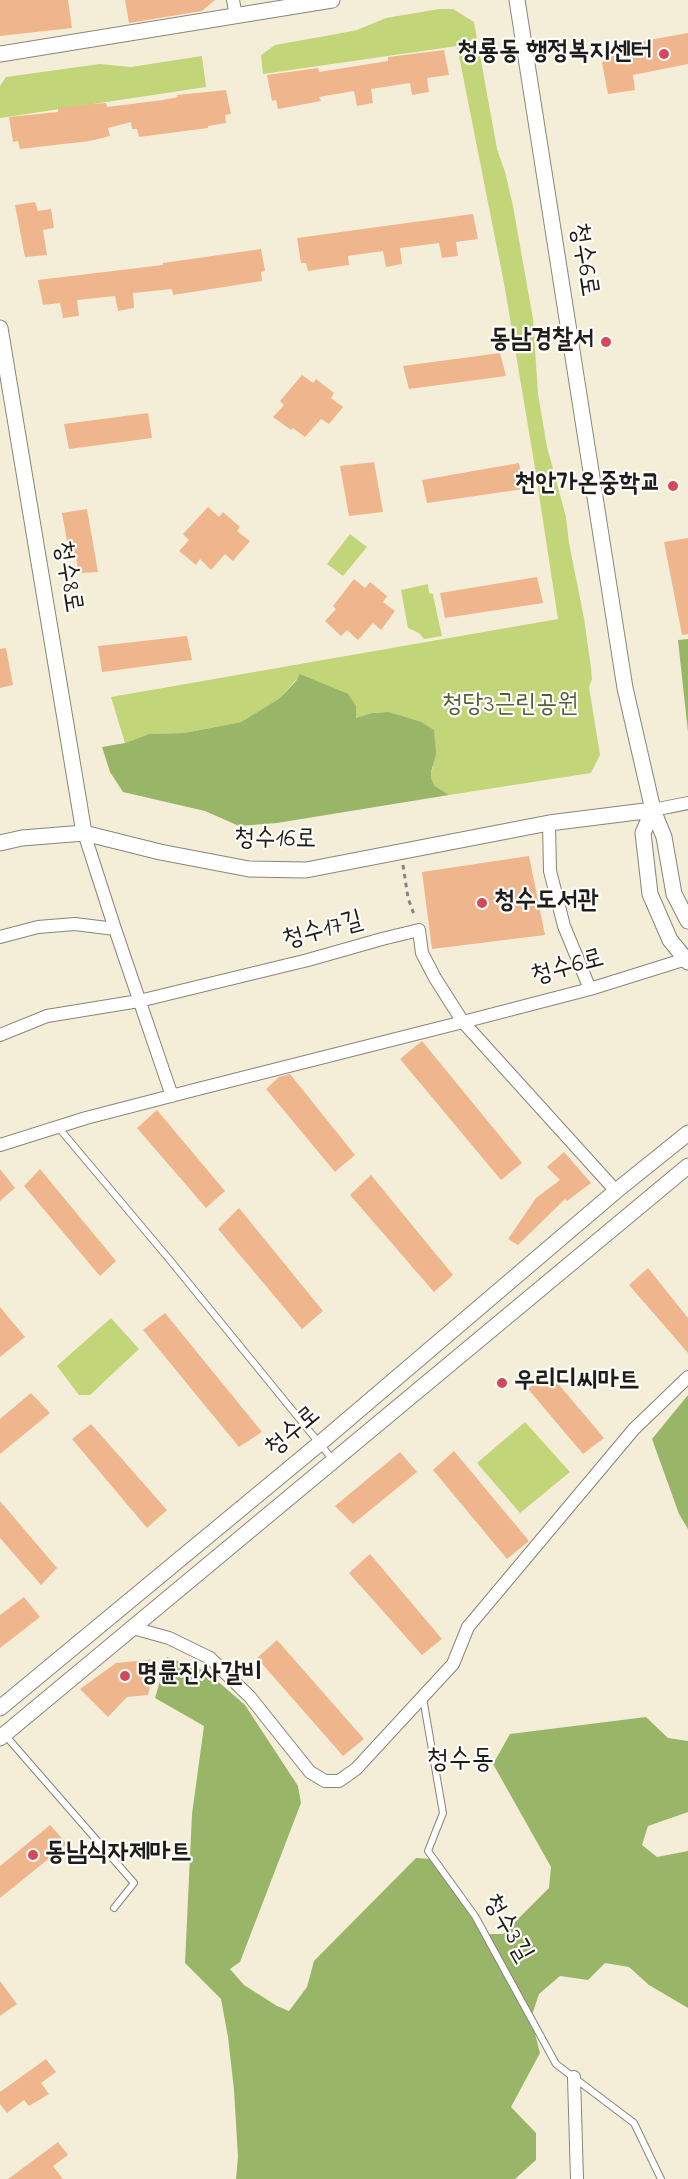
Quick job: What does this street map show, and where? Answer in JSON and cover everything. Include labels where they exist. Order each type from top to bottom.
[{"type":"street","points":[[233,0],[236,16]]},
{"type":"street","points":[[0,54],[332,0]]},
{"type":"street","name":"청수6로","points":[[518,0],[623,676],[653,810],[664,837],[674,894],[688,921]]},
{"type":"street","name":"청수8로","points":[[0,328],[84,833]]},
{"type":"street","points":[[653,810],[688,803]]},
{"type":"street","name":"청수6로","points":[[463,1022],[590,989],[687,960],[670,940],[650,894],[643,833],[653,810]]},
{"type":"street","name":"청수16로","points":[[0,843],[22,838],[84,833],[160,852],[249,869],[306,870],[549,823],[653,810]]},
{"type":"street","points":[[549,823],[550,871],[564,926],[590,989]]},
{"type":"street","points":[[84,833],[172,1096]]},
{"type":"street","points":[[0,937],[38,927],[75,924],[115,929]]},
{"type":"street","points":[[419,930],[422,952],[463,1022],[616,1191]]},
{"type":"street","name":"청수17길","points":[[0,1035],[47,1016],[139,1001],[419,930]]},
{"type":"street","points":[[0,1145],[172,1096],[463,1022]]},
{"type":"street","name":"청수로","points":[[0,1708],[319,1444],[616,1191],[688,1133]]},
{"type":"street","name":"청수로","points":[[2,1736],[688,1166]]},
{"type":"street","points":[[133,1628],[169,1638],[210,1658],[250,1697],[310,1772],[325,1781],[339,1781],[356,1769],[453,1664],[468,1627],[634,1429],[688,1377]]},
{"type":"street","points":[[574,2077],[577,2179]]},
{"type":"lane","points":[[58,1127],[333,1461]]},
{"type":"lane","name":"청수3길","points":[[422,1697],[443,1813],[428,1851],[475,1916],[556,2064],[574,2077]]},
{"type":"lane","points":[[2,1736],[134,1883],[114,1908]]},
{"type":"lane","points":[[574,2077],[634,2123],[661,2179]]},
{"type":"path","points":[[401,862],[405,870],[408,898],[419,930]]},
{"type":"green space","name":"청당3근린공원","points":[[439,9],[453,9],[474,22],[497,149],[513,206],[533,319],[538,394],[547,447],[566,517],[584,618],[592,679],[589,687],[600,755],[591,773],[449,795],[435,786],[431,778],[433,767],[421,723],[389,712],[372,713],[356,718],[301,674],[280,698],[241,722],[184,733],[149,734],[125,743],[111,697],[558,619],[504,283],[457,46],[263,74],[261,55],[275,45],[357,30],[386,18]]},
{"type":"green space","points":[[202,56],[206,87],[0,118],[0,86],[6,77],[100,64],[131,67]]},
{"type":"green space","points":[[350,534],[367,547],[343,576],[327,564]]},
{"type":"green space","points":[[428,584],[429,593],[433,594],[442,636],[424,639],[419,633],[408,628],[401,590]]},
{"type":"green space","points":[[688,639],[688,732],[678,640]]},
{"type":"green space","points":[[300,674],[348,694],[356,706],[356,718],[372,713],[389,712],[421,722],[434,730],[436,754],[431,778],[435,786],[449,795],[277,823],[239,826],[205,811],[123,792],[110,772],[102,747],[125,743],[149,734],[184,733],[241,722],[280,698]]},
{"type":"green space","points":[[111,1318],[139,1349],[90,1395],[79,1395],[57,1366]]},
{"type":"green space","points":[[688,1395],[688,1529],[679,1514],[652,1439]]},
{"type":"green space","points":[[525,1422],[570,1472],[520,1513],[477,1463]]},
{"type":"green space","points":[[167,1657],[206,1671],[245,1705],[298,1786],[301,1803],[240,1962],[230,1969],[244,1985],[289,2011],[307,1987],[314,1961],[416,1858],[431,1859],[483,1934],[503,1934],[549,1888],[551,1867],[493,1764],[510,1734],[646,1717],[668,1738],[688,1741],[688,1812],[648,1826],[642,1845],[657,1857],[688,1851],[688,2008],[649,1985],[629,1967],[605,1963],[588,1980],[560,1976],[539,1994],[531,2018],[540,2053],[511,2107],[536,2133],[536,2160],[515,2179],[236,2179],[238,2157],[234,2090],[221,1999],[185,1963],[192,1814],[204,1726],[155,1698]]},
{"type":"building","points":[[0,0],[68,0],[72,28],[0,36]]},
{"type":"building","points":[[125,0],[215,0],[202,11],[129,23]]},
{"type":"building","points":[[688,33],[688,64],[633,75],[635,90],[608,94],[602,63],[610,53],[639,48],[638,42]]},
{"type":"building","points":[[444,50],[449,75],[427,78],[429,92],[412,95],[410,83],[371,89],[373,103],[357,106],[354,91],[319,97],[321,101],[278,109],[276,100],[272,101],[267,75],[318,68],[319,72],[388,61],[388,57]]},
{"type":"building","points":[[226,90],[231,114],[225,115],[226,123],[208,126],[208,128],[139,137],[137,129],[132,129],[131,122],[108,128],[110,136],[90,141],[20,149],[18,141],[13,142],[9,117],[58,112],[58,108],[106,103],[107,107],[163,100],[178,97],[177,95]]},
{"type":"building","points":[[35,202],[38,211],[51,209],[54,228],[43,230],[47,255],[25,257],[15,205]]},
{"type":"building","points":[[473,214],[478,239],[456,242],[458,256],[442,258],[439,243],[400,248],[402,264],[386,267],[383,251],[348,256],[349,265],[308,271],[306,263],[301,263],[297,238]]},
{"type":"building","points":[[261,249],[265,271],[261,272],[262,281],[173,295],[172,289],[133,293],[134,308],[118,311],[115,296],[77,300],[79,316],[63,318],[60,303],[43,305],[38,280],[163,265],[163,263]]},
{"type":"building","points":[[500,353],[506,376],[409,389],[403,366]]},
{"type":"building","points":[[302,375],[313,383],[316,379],[334,393],[331,398],[343,407],[329,424],[321,419],[305,437],[273,417],[284,405],[280,401]]},
{"type":"building","points":[[148,413],[152,438],[69,449],[64,424]]},
{"type":"building","points":[[374,462],[383,512],[349,516],[340,466]]},
{"type":"building","points":[[519,463],[524,489],[427,503],[422,480]]},
{"type":"building","points":[[208,507],[219,517],[223,512],[240,527],[237,531],[250,541],[233,561],[225,554],[211,570],[200,559],[196,565],[179,551],[189,540],[183,534]]},
{"type":"building","points":[[87,509],[98,572],[79,573],[76,558],[70,558],[62,513]]},
{"type":"building","points":[[688,538],[688,634],[682,635],[664,542]]},
{"type":"building","points":[[537,577],[543,603],[445,618],[440,593]]},
{"type":"building","points":[[354,579],[365,588],[370,582],[387,596],[383,602],[395,611],[381,630],[373,623],[358,640],[347,630],[341,636],[325,621],[336,609],[333,606]]},
{"type":"building","points":[[187,636],[192,660],[102,672],[98,646]]},
{"type":"building","points":[[6,648],[13,685],[0,688],[0,649]]},
{"type":"building","name":"청수도서관","points":[[529,856],[545,935],[432,949],[422,872]]},
{"type":"building","points":[[422,1041],[522,1163],[501,1180],[400,1059]]},
{"type":"building","points":[[290,1074],[355,1155],[335,1172],[266,1089],[279,1077]]},
{"type":"building","points":[[157,1110],[225,1191],[206,1208],[137,1128]]},
{"type":"building","points":[[564,1152],[591,1183],[567,1201],[565,1199],[518,1245],[508,1239],[536,1198],[560,1180],[547,1167]]},
{"type":"building","points":[[0,1169],[15,1188],[0,1201]]},
{"type":"building","points":[[40,1169],[116,1261],[100,1276],[24,1186]]},
{"type":"building","points":[[371,1175],[453,1275],[434,1292],[350,1195]]},
{"type":"building","points":[[239,1208],[323,1311],[302,1329],[218,1229]]},
{"type":"building","points":[[648,1268],[688,1318],[688,1353],[629,1285]]},
{"type":"building","points":[[0,1307],[25,1337],[0,1357]]},
{"type":"building","points":[[165,1313],[262,1432],[239,1447],[143,1330]]},
{"type":"building","points":[[549,1373],[604,1438],[583,1454],[528,1389]]},
{"type":"building","points":[[31,1393],[50,1413],[0,1454],[0,1419]]},
{"type":"building","points":[[91,1424],[167,1510],[147,1528],[72,1439]]},
{"type":"building","points":[[454,1451],[529,1541],[507,1559],[433,1470]]},
{"type":"building","points":[[400,1452],[417,1472],[353,1524],[335,1506]]},
{"type":"building","points":[[0,1501],[57,1568],[41,1585],[0,1538]]},
{"type":"building","points":[[370,1554],[442,1639],[422,1655],[349,1573]]},
{"type":"building","points":[[24,1597],[40,1617],[0,1648],[0,1615]]},
{"type":"building","points":[[277,1640],[364,1739],[343,1756],[257,1658]]},
{"type":"building","name":"명륜진사갈비","points":[[156,1659],[148,1695],[127,1697],[108,1717],[80,1689],[116,1663]]},
{"type":"building","name":"동남식자제마트","points":[[50,1825],[67,1844],[0,1898],[0,1866]]},
{"type":"building","points":[[0,1981],[17,2004],[0,2016]]},
{"type":"building","points":[[46,2059],[56,2072],[41,2083],[49,2094],[29,2106],[24,2100],[7,2113],[0,2104],[0,2092]]},
{"type":"building","points":[[58,2142],[68,2155],[53,2166],[63,2179],[8,2179]]},
{"type":"place","name":"청룡동 행정복지센터","points":[[664,54]]},
{"type":"place","name":"동남경찰서","points":[[606,342]]},
{"type":"place","name":"천안가온중학교","points":[[673,486]]},
{"type":"place","name":"청수도서관","points":[[482,903]]},
{"type":"place","name":"우리디씨마트","points":[[502,1383]]},
{"type":"place","name":"명륜진사갈비","points":[[125,1676]]},
{"type":"place","name":"동남식자제마트","points":[[33,1855]]},
{"type":"district","name":"청수동","points":[[460,1762]]}]
